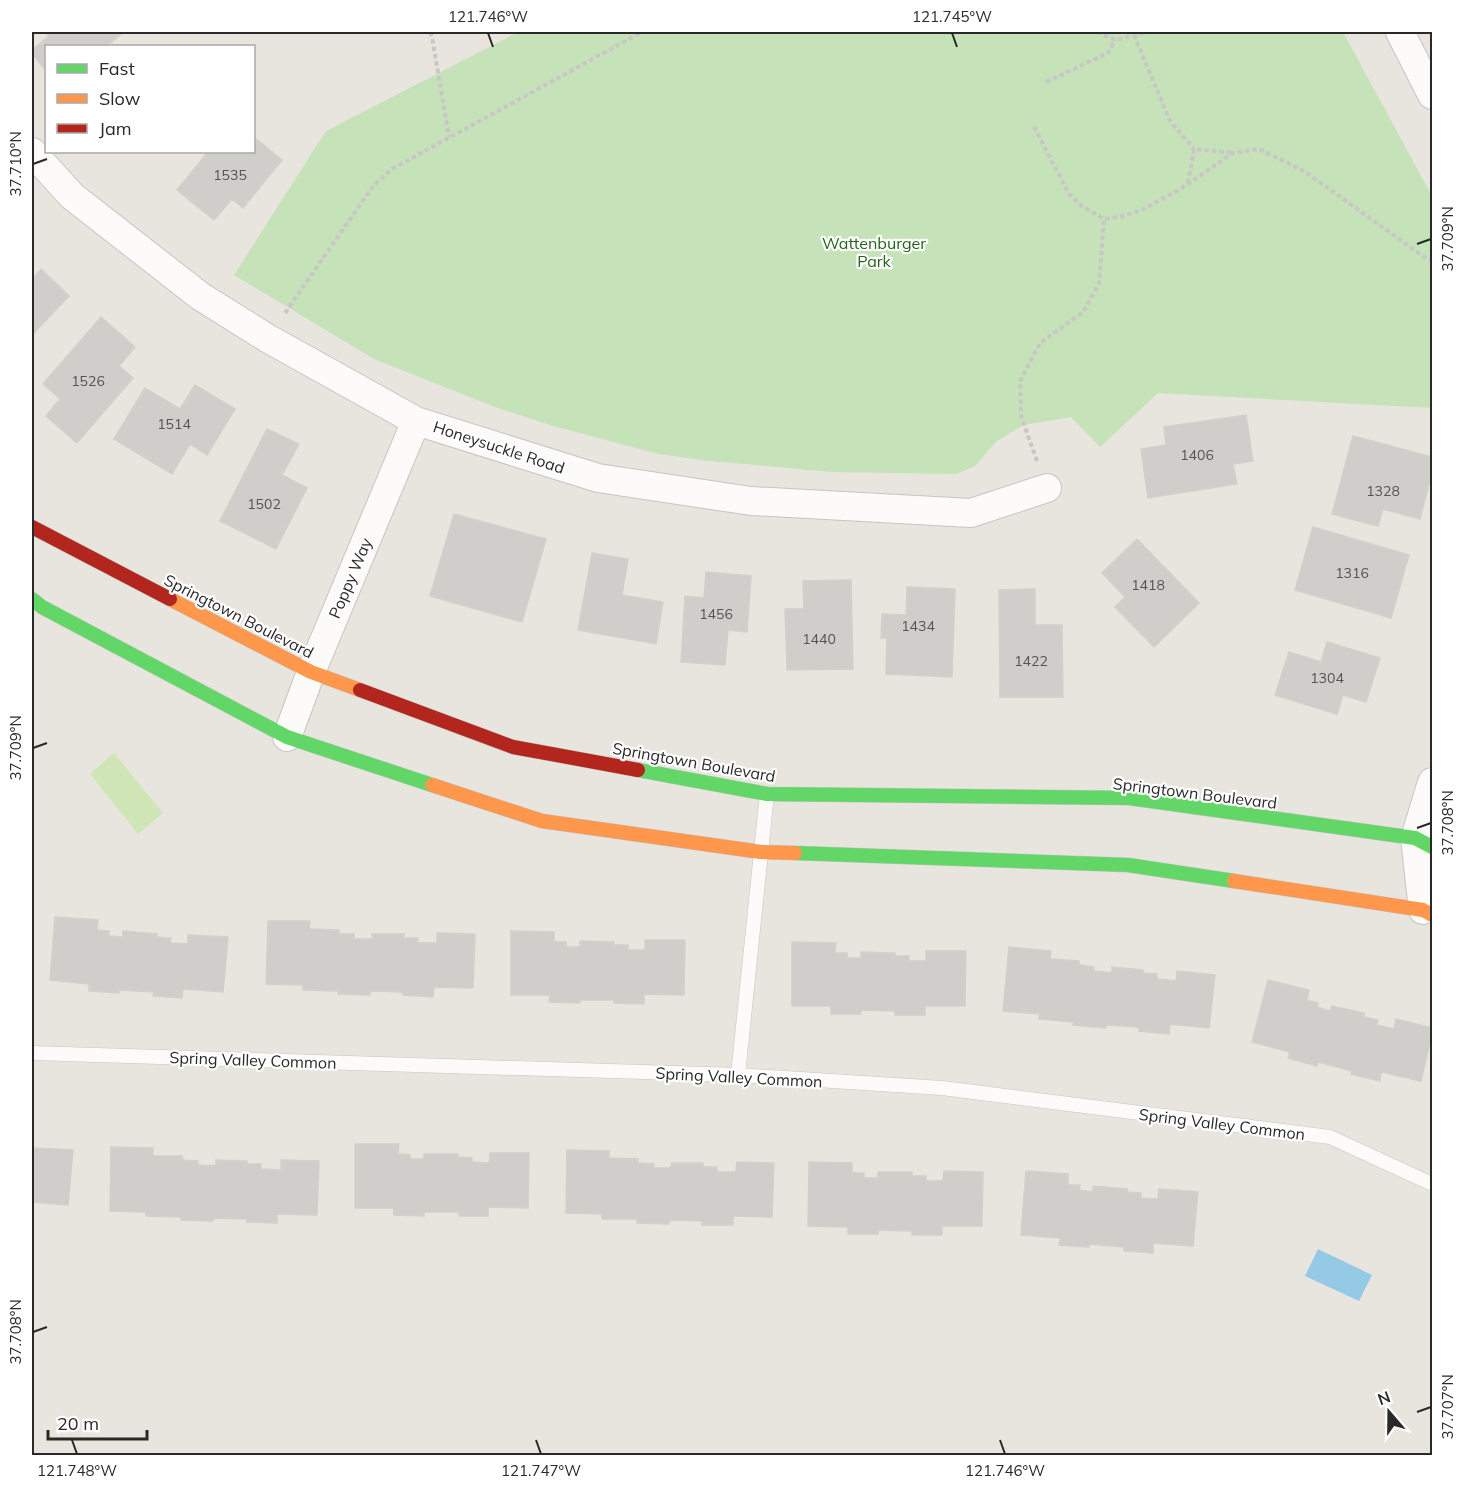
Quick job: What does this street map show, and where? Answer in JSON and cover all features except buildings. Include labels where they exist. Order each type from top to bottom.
[{"type":"street","points":[[1400,32],[1429,77]]},
{"type":"street","name":"Honeysuckle Road","points":[[32,152],[72,196],[200,296],[267,338],[416,420],[598,478],[751,501],[971,513],[1047,488]]},
{"type":"street","name":"Poppy Way","points":[[287,737],[311,672],[416,420]]},
{"type":"street","name":"Springtown Boulevard","points":[[32,527],[311,672],[513,747],[767,794],[1129,798],[1424,843]]},
{"type":"street","points":[[32,599],[42,608],[287,737],[542,820],[760,852],[1128,866],[1428,912],[1424,843],[1432,782]]},
{"type":"lane","points":[[738,1076],[767,794]]},
{"type":"lane","name":"Spring Valley Common","points":[[32,1053],[738,1076],[942,1088],[1330,1137],[1432,1184]]},
{"type":"path","points":[[430,32],[449,137]]},
{"type":"path","points":[[267,338],[373,186],[392,169],[642,32]]},
{"type":"path","points":[[1097,32],[1115,40],[1149,32]]},
{"type":"path","points":[[1134,35],[1170,121],[1194,149],[1233,153],[1258,149],[1304,171],[1427,259],[1432,260]]},
{"type":"path","points":[[1046,82],[1108,53],[1115,40]]},
{"type":"path","points":[[1034,127],[1069,194],[1082,207],[1104,219],[1142,210],[1188,184],[1233,153]]},
{"type":"path","points":[[1188,184],[1194,149]]},
{"type":"path","points":[[1047,488],[1021,416],[1020,381],[1040,343],[1083,312],[1099,284],[1104,219]]},
{"type":"green space","name":"Wattenburger Park","points":[[518,32],[1343,32],[1432,196],[1432,408],[1158,393],[1100,447],[1071,417],[1024,425],[997,441],[975,466],[957,474],[833,472],[710,461],[658,454],[550,425],[495,407],[374,359],[234,275],[326,131]]},
{"type":"green space","points":[[114,753],[163,813],[138,834],[90,774]]},
{"type":"water","points":[[1318,1249],[1372,1275],[1359,1301],[1305,1276]]},
{"type":"traffic: fast","points":[[32,599],[42,607],[287,737],[432,785]]},
{"type":"traffic: fast","points":[[638,770],[767,794],[1129,798],[1415,838],[1432,847]]},
{"type":"traffic: fast","points":[[795,853],[1128,865],[1234,881]]},
{"type":"traffic: slow","points":[[170,599],[311,672],[360,690]]},
{"type":"traffic: slow","points":[[432,785],[542,821],[761,852],[795,853]]},
{"type":"traffic: slow","points":[[1234,881],[1423,910],[1432,915]]},
{"type":"traffic: jam","points":[[32,527],[170,599]]},
{"type":"traffic: jam","points":[[360,690],[513,747],[638,770]]}]
